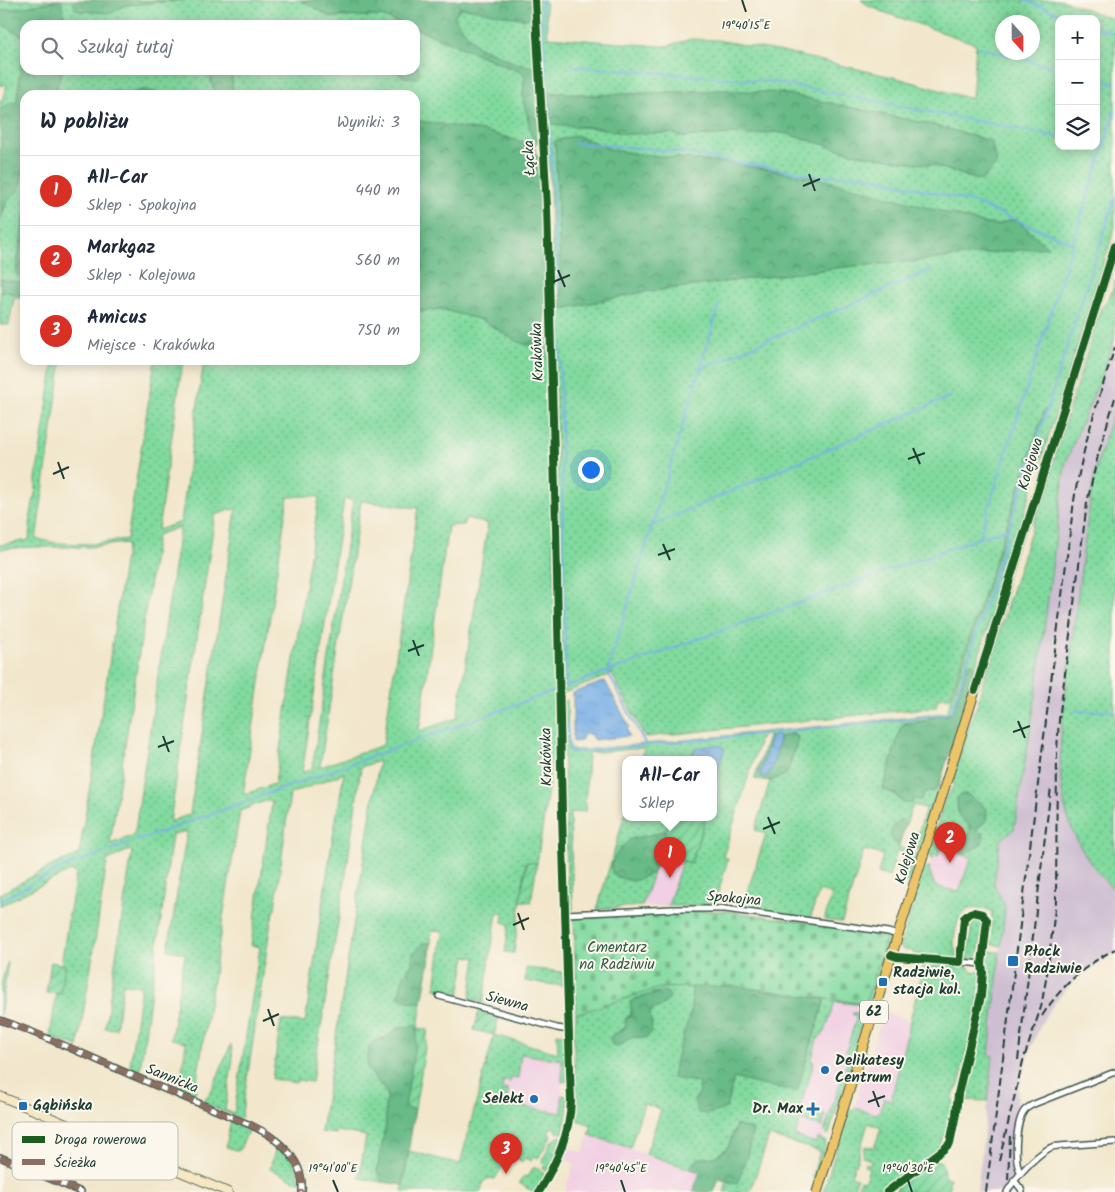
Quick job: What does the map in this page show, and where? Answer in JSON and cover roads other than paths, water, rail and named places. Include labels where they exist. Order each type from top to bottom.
[{"type":"main road","name":"Kolejowa","points":[[817,1192],[1115,246]]},
{"type":"main road","points":[[0,1096],[62,1122]]},
{"type":"main road","points":[[178,1171],[228,1192]]},
{"type":"street","name":"Łącka","points":[[535,0],[547,207],[550,314]]},
{"type":"street","name":"Krakówka","points":[[539,1192],[556,1162],[568,1126],[571,1101],[550,314]]},
{"type":"street","name":"Spokojna","points":[[566,914],[672,909],[726,909],[898,935]]},
{"type":"street","points":[[887,1192],[950,1143],[958,1094],[981,996],[982,964],[987,920],[985,916],[978,912],[970,913],[964,918],[960,962]]},
{"type":"street","points":[[892,955],[982,964]]},
{"type":"street","name":"Siewna","points":[[439,996],[569,1030]]},
{"type":"street","name":"Sannicka","points":[[0,1020],[263,1131],[278,1142],[295,1161],[302,1175],[302,1192]]},
{"type":"street","points":[[1021,1173],[1018,1166],[1016,1148],[1020,1118],[1024,1111],[1034,1104],[1115,1072]]},
{"type":"street","points":[[1007,1192],[1014,1180],[1050,1148],[1115,1142]]},
{"type":"street","points":[[0,1157],[12,1162]]},
{"type":"street","points":[[53,1180],[81,1192]]},
{"type":"street","points":[[1014,1180],[1022,1192]]},
{"type":"water","points":[[605,681],[629,726],[627,730],[629,736],[594,740],[590,734],[584,734],[581,741],[573,742],[573,693]]},
{"type":"water","points":[[779,735],[779,740],[774,761],[768,776],[762,777],[760,774],[770,739]]},
{"type":"water","points":[[714,745],[724,748],[717,776],[717,756],[692,756],[695,748]]},
{"type":"waterway","points":[[541,0],[551,150],[559,321],[566,687]]},
{"type":"waterway","points":[[1024,0],[1063,15]]},
{"type":"waterway","points":[[1100,28],[1115,34]]},
{"type":"waterway","points":[[979,47],[1055,68]]},
{"type":"waterway","points":[[573,66],[775,82],[1055,136]]},
{"type":"waterway","points":[[1100,80],[1115,84]]},
{"type":"waterway","points":[[565,687],[979,538],[1115,111]]},
{"type":"waterway","points":[[575,143],[684,153],[820,176],[864,175],[972,202],[1073,243]]},
{"type":"waterway","points":[[1100,146],[1104,146]]},
{"type":"waterway","points":[[1009,528],[1115,197]]},
{"type":"waterway","points":[[700,369],[931,270]]},
{"type":"waterway","points":[[567,724],[570,752],[646,745],[609,675],[609,666],[720,303]]},
{"type":"waterway","points":[[653,525],[951,396]]},
{"type":"waterway","points":[[646,745],[918,718],[952,711],[1009,528],[979,538]]},
{"type":"waterway","points":[[136,841],[554,691]]},
{"type":"waterway","points":[[1076,711],[1115,711]]},
{"type":"waterway","points":[[37,881],[62,868],[129,843]]},
{"type":"waterway","points":[[0,901],[31,884]]},
{"type":"railway","points":[[986,1192],[1077,481],[1086,442],[1115,347]]},
{"type":"railway","points":[[999,1161],[1023,1061],[1041,1007],[1047,974],[1056,901],[1057,750],[1059,720],[1087,503],[1098,455],[1115,398]]},
{"type":"railway","points":[[1018,1060],[1051,787]]},
{"type":"railway","points":[[1042,1016],[1065,986],[1093,962],[1115,949]]},
{"type":"railway","points":[[1008,1180],[1010,1135]]},
{"type":"place","name":"Markgaz","points":[[950,863]]},
{"type":"place","name":"All-Car","points":[[670,878]]},
{"type":"place","name":"Płock Radziwie","points":[[1013,961]]},
{"type":"place","name":"Radziwie, stacja kol.","points":[[883,982]]},
{"type":"place","name":"Delikatesy Centrum","points":[[825,1070]]},
{"type":"place","name":"Selekt","points":[[534,1099]]},
{"type":"place","name":"Gąbińska","points":[[23,1106]]},
{"type":"place","name":"Dr. Max","points":[[813,1109]]},
{"type":"place","name":"Amicus","points":[[506,1174]]},
{"type":"park label","name":"Cmentarz na Radziwiu","points":[[617,956]]}]
